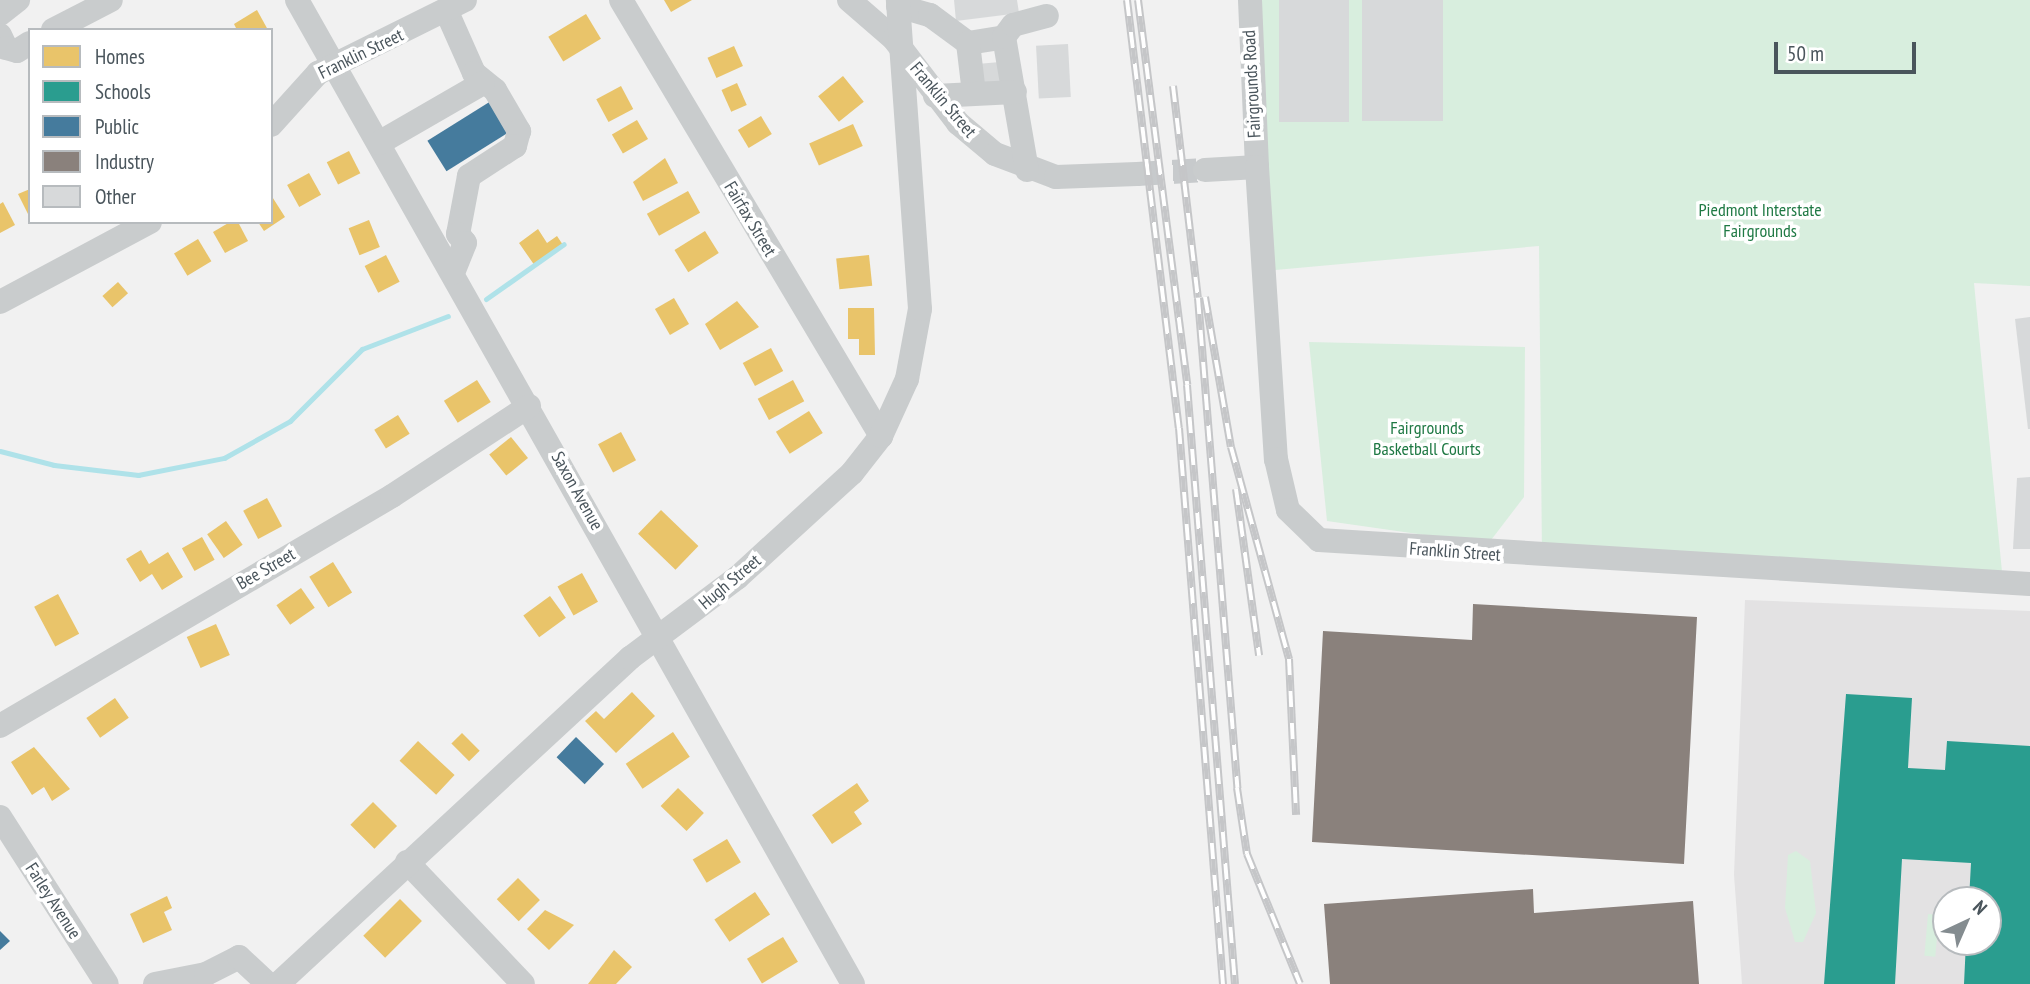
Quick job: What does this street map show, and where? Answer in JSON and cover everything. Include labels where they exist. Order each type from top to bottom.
[{"type":"street","points":[[0,15],[18,0]]},
{"type":"street","points":[[57,28],[111,0]]},
{"type":"street","name":"Saxon Avenue","points":[[297,0],[660,636],[853,984]]},
{"type":"street","name":"Fairfax Street","points":[[621,0],[881,436]]},
{"type":"street","name":"Franklin Street","points":[[849,0],[902,49],[935,96],[980,144],[1027,170],[1056,177],[1137,174]]},
{"type":"street","name":"Fairgrounds Road","points":[[1250,0],[1257,167]]},
{"type":"street","points":[[898,3],[930,15],[968,43],[1004,37],[1013,25],[1047,16]]},
{"type":"street","name":"Hugh Street","points":[[278,984],[660,636],[737,578],[852,473],[881,436],[907,379],[920,309],[898,3]]},
{"type":"street","points":[[453,273],[465,243],[458,234],[469,176],[516,146],[519,131],[495,90],[483,83],[458,46],[455,5]]},
{"type":"street","name":"Franklin Street","points":[[273,123],[312,78],[455,5]]},
{"type":"street","points":[[0,35],[6,48],[17,51],[28,44]]},
{"type":"street","points":[[1004,37],[1027,170]]},
{"type":"street","points":[[968,43],[974,93]]},
{"type":"street","points":[[379,144],[483,83]]},
{"type":"street","points":[[935,96],[1015,92]]},
{"type":"street","points":[[1205,170],[1257,167]]},
{"type":"street","name":"Franklin Street","points":[[1257,167],[1276,459],[1288,510],[1319,540],[2030,584]]},
{"type":"street","points":[[0,302],[146,224]]},
{"type":"street","name":"Bee Street","points":[[0,726],[392,496],[529,406]]},
{"type":"street","name":"Farley Avenue","points":[[0,817],[107,984]]},
{"type":"street","points":[[408,863],[523,984]]},
{"type":"street","points":[[155,984],[208,979],[239,957],[268,984]]},
{"type":"shaded area","points":[[1745,600],[2030,611],[2030,984],[1742,984],[1734,875]]},
{"type":"green space","name":"Piedmont Interstate Fairgrounds","points":[[1253,0],[2030,0],[2030,286],[1974,283],[2003,582],[1542,558],[1539,246],[1265,271]]},
{"type":"green space","name":"Fairgrounds Basketball Courts","points":[[1309,342],[1525,347],[1524,497],[1488,544],[1327,521]]},
{"type":"green space","points":[[1796,851],[1810,861],[1816,913],[1803,942],[1795,942],[1785,908],[1788,855]]},
{"type":"green space","points":[[1928,914],[1932,914],[1932,956],[1935,957],[1924,956]]},
{"type":"building: Homes","points":[[664,0],[692,0],[671,12]]},
{"type":"building: Homes","points":[[257,10],[267,28],[236,28],[234,24]]},
{"type":"building: Homes","points":[[586,14],[601,39],[563,62],[548,37]]},
{"type":"building: Homes","points":[[734,46],[743,66],[716,78],[708,58]]},
{"type":"building: Homes","points":[[843,76],[864,102],[839,122],[818,96]]},
{"type":"building: Homes","points":[[737,83],[747,105],[731,112],[721,90]]},
{"type":"building: Homes","points":[[621,86],[633,109],[608,122],[596,99]]},
{"type":"building: Homes","points":[[761,116],[772,134],[749,148],[738,130]]},
{"type":"building: Homes","points":[[637,120],[648,139],[623,154],[612,134]]},
{"type":"building: Homes","points":[[853,124],[863,146],[819,165],[809,144]]},
{"type":"building: Homes","points":[[349,151],[360,173],[338,185],[327,162]]},
{"type":"building: Homes","points":[[665,158],[678,183],[643,201],[633,182]]},
{"type":"building: Homes","points":[[309,173],[321,195],[299,207],[287,185]]},
{"type":"building: Homes","points":[[28,190],[28,214],[18,194]]},
{"type":"building: Homes","points":[[688,191],[700,213],[659,236],[647,214]]},
{"type":"building: Homes","points":[[273,198],[285,217],[264,231],[259,224],[273,224]]},
{"type":"building: Homes","points":[[3,202],[15,225],[0,233],[0,204]]},
{"type":"building: Homes","points":[[369,220],[380,247],[359,255],[349,228]]},
{"type":"building: Homes","points":[[227,224],[239,224],[248,241],[225,253],[213,232]]},
{"type":"building: Homes","points":[[538,229],[547,243],[557,236],[563,245],[535,266],[519,243]]},
{"type":"building: Homes","points":[[705,231],[719,253],[688,272],[674,250]]},
{"type":"building: Homes","points":[[198,239],[211,261],[187,276],[174,253]]},
{"type":"building: Homes","points":[[386,255],[400,282],[378,293],[365,266]]},
{"type":"building: Homes","points":[[869,255],[872,286],[839,289],[836,258]]},
{"type":"building: Homes","points":[[118,282],[128,293],[112,307],[102,296]]},
{"type":"building: Homes","points":[[674,298],[689,324],[670,335],[655,309]]},
{"type":"building: Homes","points":[[737,301],[759,327],[720,350],[705,324]]},
{"type":"building: Homes","points":[[848,308],[874,308],[875,355],[859,355],[859,339],[848,339]]},
{"type":"building: Homes","points":[[771,348],[783,371],[755,386],[743,363]]},
{"type":"building: Homes","points":[[477,380],[491,402],[458,423],[444,401]]},
{"type":"building: Homes","points":[[793,380],[804,401],[769,420],[758,399]]},
{"type":"building: Homes","points":[[809,411],[823,433],[790,454],[776,432]]},
{"type":"building: Homes","points":[[398,415],[410,434],[386,448],[374,430]]},
{"type":"building: Homes","points":[[621,432],[636,460],[613,472],[598,444]]},
{"type":"building: Homes","points":[[511,437],[528,458],[506,476],[489,455]]},
{"type":"building: Homes","points":[[267,498],[282,526],[258,539],[243,511]]},
{"type":"building: Homes","points":[[661,510],[698,546],[675,570],[638,534]]},
{"type":"building: Homes","points":[[226,521],[243,545],[224,558],[207,534]]},
{"type":"building: Homes","points":[[202,537],[215,560],[194,571],[182,548]]},
{"type":"building: Homes","points":[[141,550],[149,564],[168,552],[183,577],[162,590],[152,574],[140,582],[126,559]]},
{"type":"building: Homes","points":[[333,562],[352,593],[328,607],[309,577]]},
{"type":"building: Homes","points":[[582,573],[598,602],[574,615],[558,587]]},
{"type":"building: Homes","points":[[301,588],[315,608],[290,625],[276,605]]},
{"type":"building: Homes","points":[[58,594],[79,634],[55,646],[34,607]]},
{"type":"building: Homes","points":[[550,596],[566,618],[539,637],[523,615]]},
{"type":"building: Homes","points":[[216,624],[230,655],[201,668],[187,637]]},
{"type":"building: Homes","points":[[632,692],[655,716],[616,753],[585,721],[596,711],[604,719]]},
{"type":"building: Homes","points":[[115,698],[129,718],[100,738],[86,718]]},
{"type":"building: Homes","points":[[673,732],[690,757],[643,789],[626,764]]},
{"type":"building: Homes","points":[[462,733],[480,751],[469,761],[451,744]]},
{"type":"building: Homes","points":[[418,741],[455,775],[436,795],[400,761]]},
{"type":"building: Homes","points":[[34,747],[70,789],[52,801],[44,787],[32,795],[11,762]]},
{"type":"building: Homes","points":[[857,783],[869,801],[854,812],[862,824],[832,844],[812,815]]},
{"type":"building: Homes","points":[[678,788],[704,813],[687,831],[661,806]]},
{"type":"building: Homes","points":[[373,802],[397,826],[374,849],[350,825]]},
{"type":"building: Homes","points":[[727,839],[741,862],[707,883],[693,860]]},
{"type":"building: Homes","points":[[518,878],[540,900],[519,921],[497,899]]},
{"type":"building: Homes","points":[[755,892],[770,914],[729,942],[714,919]]},
{"type":"building: Homes","points":[[167,896],[172,908],[164,912],[172,930],[143,943],[130,914]]},
{"type":"building: Homes","points":[[400,899],[422,921],[385,958],[363,936]]},
{"type":"building: Homes","points":[[545,910],[574,925],[549,950],[527,929]]},
{"type":"building: Homes","points":[[783,937],[798,962],[762,983],[747,959]]},
{"type":"building: Homes","points":[[614,950],[632,967],[616,984],[588,984]]},
{"type":"building: Schools","points":[[1846,694],[1912,698],[1908,768],[1945,770],[1947,741],[2030,746],[2030,984],[1964,984],[1965,956],[2002,956],[2002,886],[1970,886],[1971,863],[1902,859],[1895,984],[1824,984]]},
{"type":"building: Public","points":[[491,101],[510,132],[446,171],[427,141]]},
{"type":"building: Public","points":[[576,737],[604,764],[585,784],[557,757]]},
{"type":"building: Public","points":[[0,931],[10,941],[0,950]]},
{"type":"building: Industry","points":[[1473,604],[1697,617],[1684,864],[1312,842],[1323,631],[1472,640]]},
{"type":"building: Industry","points":[[1533,889],[1534,913],[1693,901],[1699,984],[1330,984],[1324,904]]},
{"type":"building: Other","points":[[954,0],[1017,0],[1019,13],[956,21]]},
{"type":"building: Other","points":[[1279,0],[1349,0],[1349,122],[1279,122]]},
{"type":"building: Other","points":[[1362,0],[1443,0],[1443,121],[1362,121]]},
{"type":"building: Other","points":[[1068,44],[1071,97],[1039,99],[1036,46]]},
{"type":"building: Other","points":[[1000,62],[1002,87],[982,89],[980,64]]},
{"type":"building: Other","points":[[2030,317],[2030,429],[2028,429],[2015,319]]},
{"type":"building: Other","points":[[2030,477],[2030,549],[2013,549],[2017,478]]},
{"type":"waterway","points":[[486,299],[564,244]]},
{"type":"waterway","points":[[0,451],[54,465],[138,475],[224,458],[290,421],[362,349],[448,316]]},
{"type":"tunnel","points":[[1137,174],[1205,170]]},
{"type":"railway","points":[[1127,0],[1179,428],[1223,984]]},
{"type":"railway","points":[[1138,0],[1187,385],[1235,984]]},
{"type":"railway","points":[[1173,86],[1198,298],[1237,788],[1247,854],[1300,984]]},
{"type":"railway","points":[[1205,297],[1231,447],[1289,659],[1296,815]]},
{"type":"railway","points":[[1236,489],[1259,655]]}]
